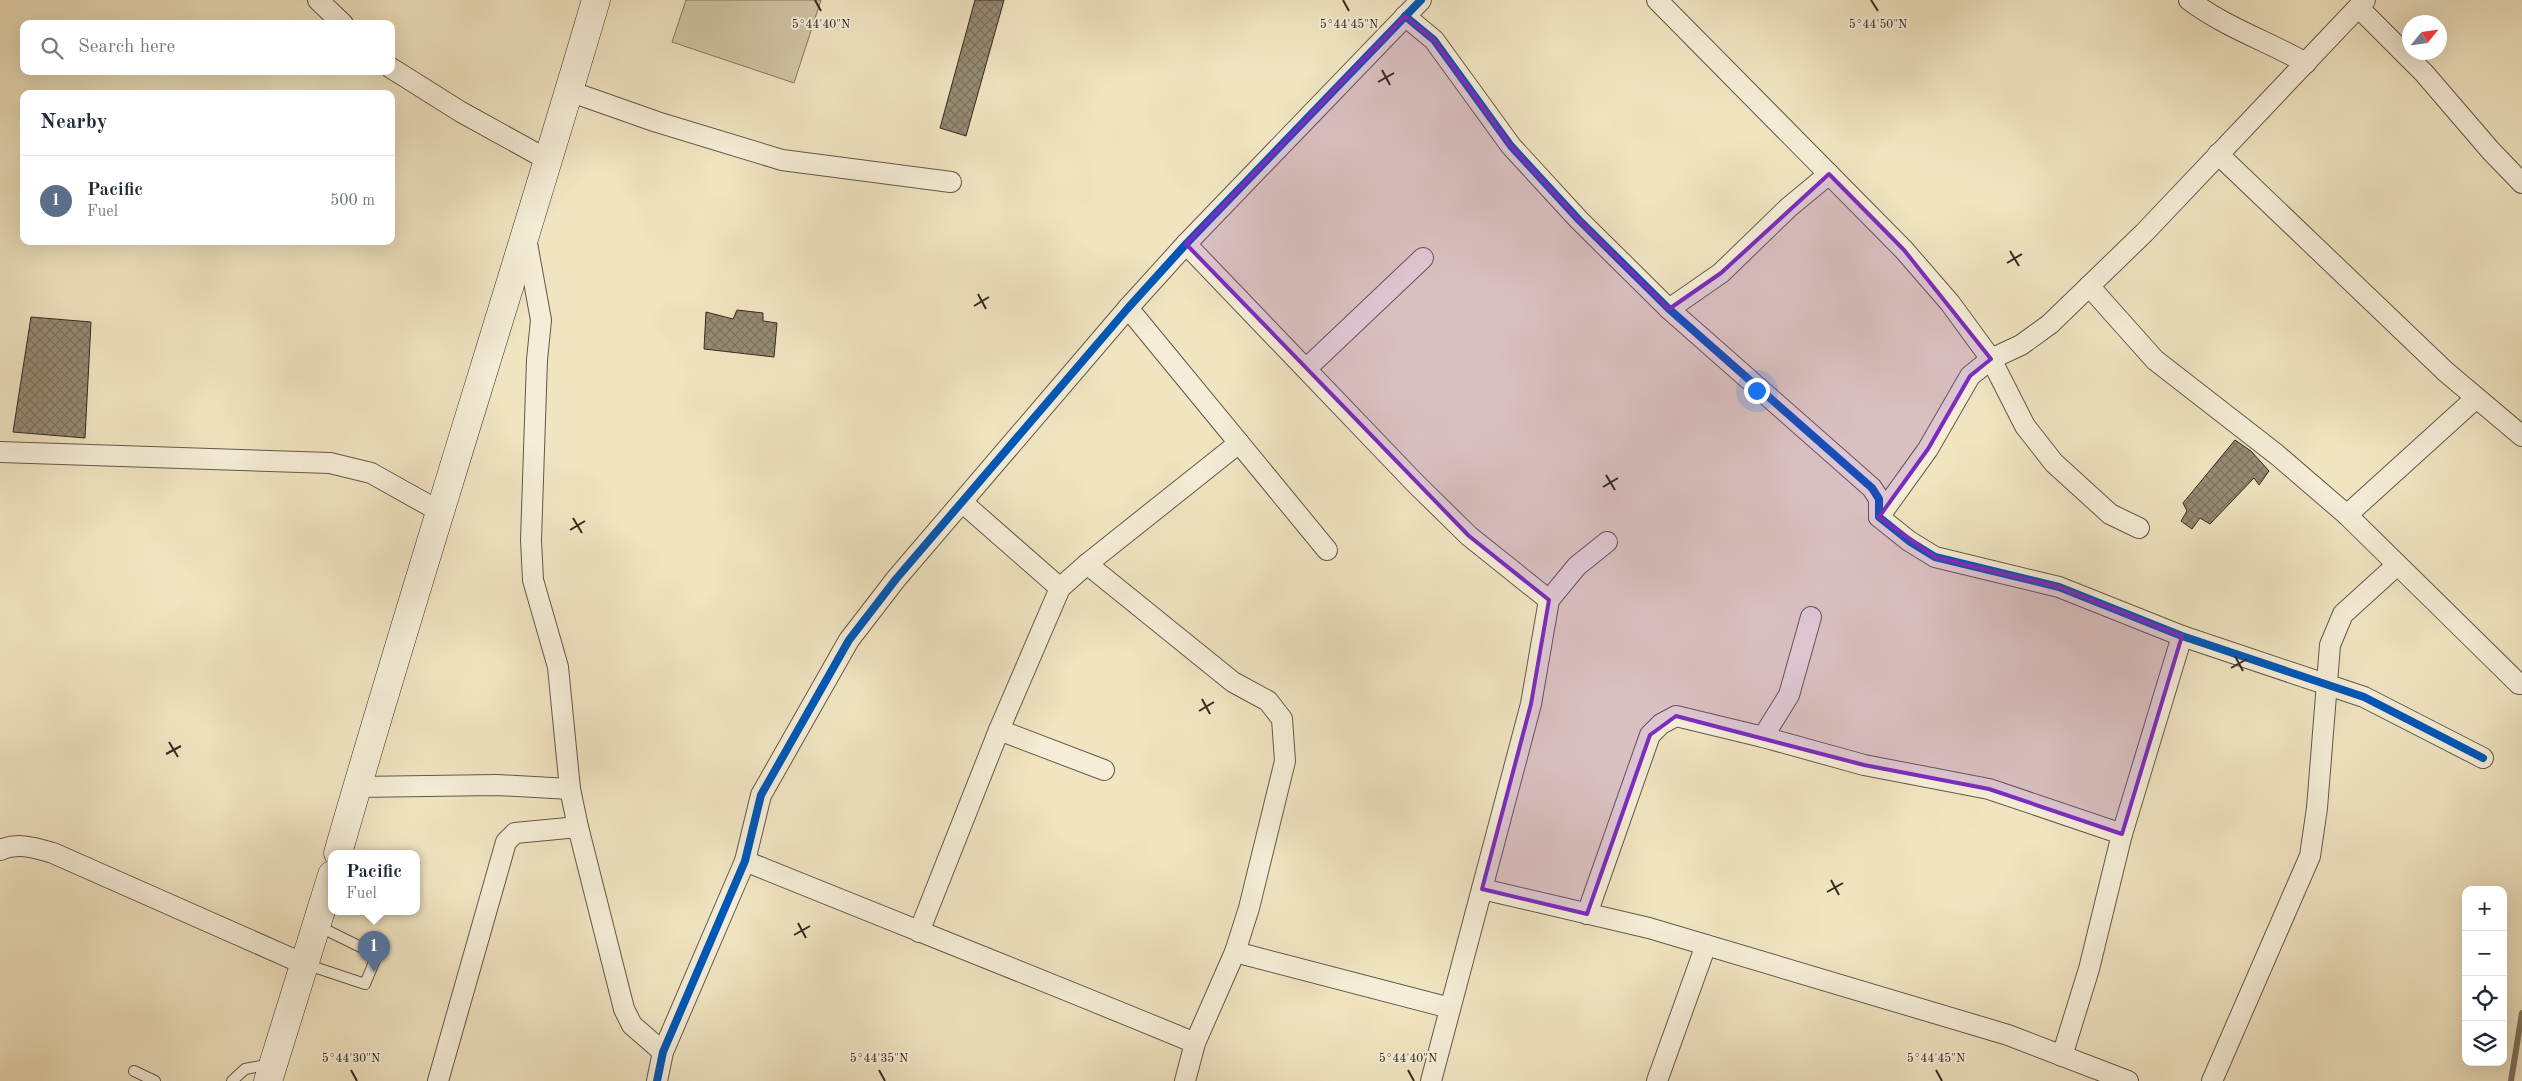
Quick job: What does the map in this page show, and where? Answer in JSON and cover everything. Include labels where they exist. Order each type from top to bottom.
[{"type":"main road","points":[[339,850],[439,511],[526,238],[596,0]]},
{"type":"main road","points":[[271,1072],[328,889]]},
{"type":"street","points":[[318,0],[339,20]]},
{"type":"street","points":[[657,1081],[663,1052],[745,861],[761,795],[850,640],[896,579],[963,504],[1128,308],[1186,244],[1421,0]]},
{"type":"street","points":[[1657,0],[1904,250],[1950,303],[1991,359],[2025,426],[2054,463],[2110,514],[2139,528]]},
{"type":"street","points":[[2189,0],[2242,32],[2276,46],[2306,63]]},
{"type":"street","points":[[1878,517],[1928,449],[1970,376],[1991,359],[2021,345],[2050,324],[2144,233],[2362,4],[2491,152],[2522,183]]},
{"type":"street","points":[[1405,16],[1434,40],[1524,159],[1579,220],[1669,309],[1872,488],[1878,499],[1878,517]]},
{"type":"street","points":[[395,71],[461,112],[548,160]]},
{"type":"street","points":[[569,92],[657,122],[782,160],[951,182]]},
{"type":"street","points":[[2218,154],[2446,372],[2522,436]]},
{"type":"street","points":[[1669,309],[1721,273],[1788,208],[1829,174]]},
{"type":"street","points":[[526,238],[541,320],[537,360],[531,540],[533,580],[558,667],[570,789],[578,827],[624,1009],[632,1025],[663,1052]]},
{"type":"street","points":[[1186,244],[1307,368],[1415,483],[1469,536],[1549,600]]},
{"type":"street","points":[[1307,368],[1423,258]]},
{"type":"street","points":[[2089,286],[2155,360],[2276,454],[2347,515],[2519,684],[2522,684]]},
{"type":"street","points":[[1128,308],[1327,550]]},
{"type":"street","points":[[2347,515],[2476,398]]},
{"type":"street","points":[[918,932],[999,730],[1060,588],[1087,564],[1239,443]]},
{"type":"street","points":[[0,452],[330,463],[371,473],[439,511]]},
{"type":"street","points":[[963,504],[1060,588]]},
{"type":"street","points":[[1878,517],[1909,541],[1935,557],[2059,588],[2182,636],[2364,697],[2484,758]]},
{"type":"street","points":[[1431,1081],[1530,704],[1549,600],[1576,566],[1607,542]]},
{"type":"street","points":[[1087,564],[1234,682],[1268,701],[1282,719],[1285,761],[1249,908],[1235,952],[1195,1043],[1185,1081]]},
{"type":"street","points":[[2212,1081],[2310,856],[2330,645],[2343,614],[2397,565]]},
{"type":"street","points":[[1763,737],[1789,695],[1811,617]]},
{"type":"street","points":[[2062,1056],[2089,969],[2122,834],[2182,636]]},
{"type":"street","points":[[1587,914],[1650,735],[1661,724],[1676,716],[1763,737],[1864,765],[1989,790],[2122,834]]},
{"type":"street","points":[[999,730],[1104,770]]},
{"type":"street","points":[[357,786],[496,786],[570,789]]},
{"type":"street","points":[[438,1081],[506,842],[515,833],[578,827]]},
{"type":"street","points":[[0,850],[7,847],[29,846],[53,853],[304,964]]},
{"type":"street","points":[[745,861],[918,932],[1012,967],[1195,1043]]},
{"type":"street","points":[[1482,890],[1649,928],[2008,1035],[2062,1056],[2101,1075],[2128,1081]]},
{"type":"street","points":[[1657,1081],[1706,945]]},
{"type":"street","points":[[1235,952],[1450,1008]]},
{"type":"lane","points":[[304,964],[366,984],[377,956],[317,926]]},
{"type":"lane","points":[[232,1081],[245,1069],[271,1072]]},
{"type":"lane","points":[[134,1071],[155,1081]]},
{"type":"highlighted area","points":[[1405,16],[1434,40],[1511,146],[1579,220],[1669,309],[1721,273],[1829,174],[1904,250],[1991,359],[1970,376],[1928,449],[1879,517],[1935,557],[2059,587],[2182,636],[2122,834],[1989,789],[1864,765],[1676,716],[1650,735],[1587,914],[1482,889],[1531,704],[1549,600],[1469,536],[1186,244]]},
{"type":"shaded area","points":[[686,0],[821,0],[794,83],[672,42]]},
{"type":"building","points":[[975,0],[1004,0],[966,136],[940,128]]},
{"type":"building","points":[[737,310],[763,313],[763,321],[777,323],[774,357],[704,349],[706,312],[733,319]]},
{"type":"building","points":[[31,317],[91,322],[85,438],[13,432]]},
{"type":"building","points":[[2235,440],[2251,451],[2269,471],[2259,485],[2254,478],[2210,524],[2200,518],[2192,529],[2181,521],[2187,511],[2183,503]]},
{"type":"waterway","points":[[2511,1081],[2522,1013]]},
{"type":"cycle path","points":[[657,1081],[663,1052],[745,861],[761,795],[849,640],[896,579],[1128,308],[1186,244],[1421,0]]},
{"type":"cycle path","points":[[1405,16],[1434,40],[1511,146],[1579,220],[1669,309],[1872,488],[1879,499],[1879,517],[1909,541],[1935,557],[2059,587],[2182,636],[2364,697],[2483,758]]},
{"type":"place","name":"Pacific","points":[[374,972]]}]
